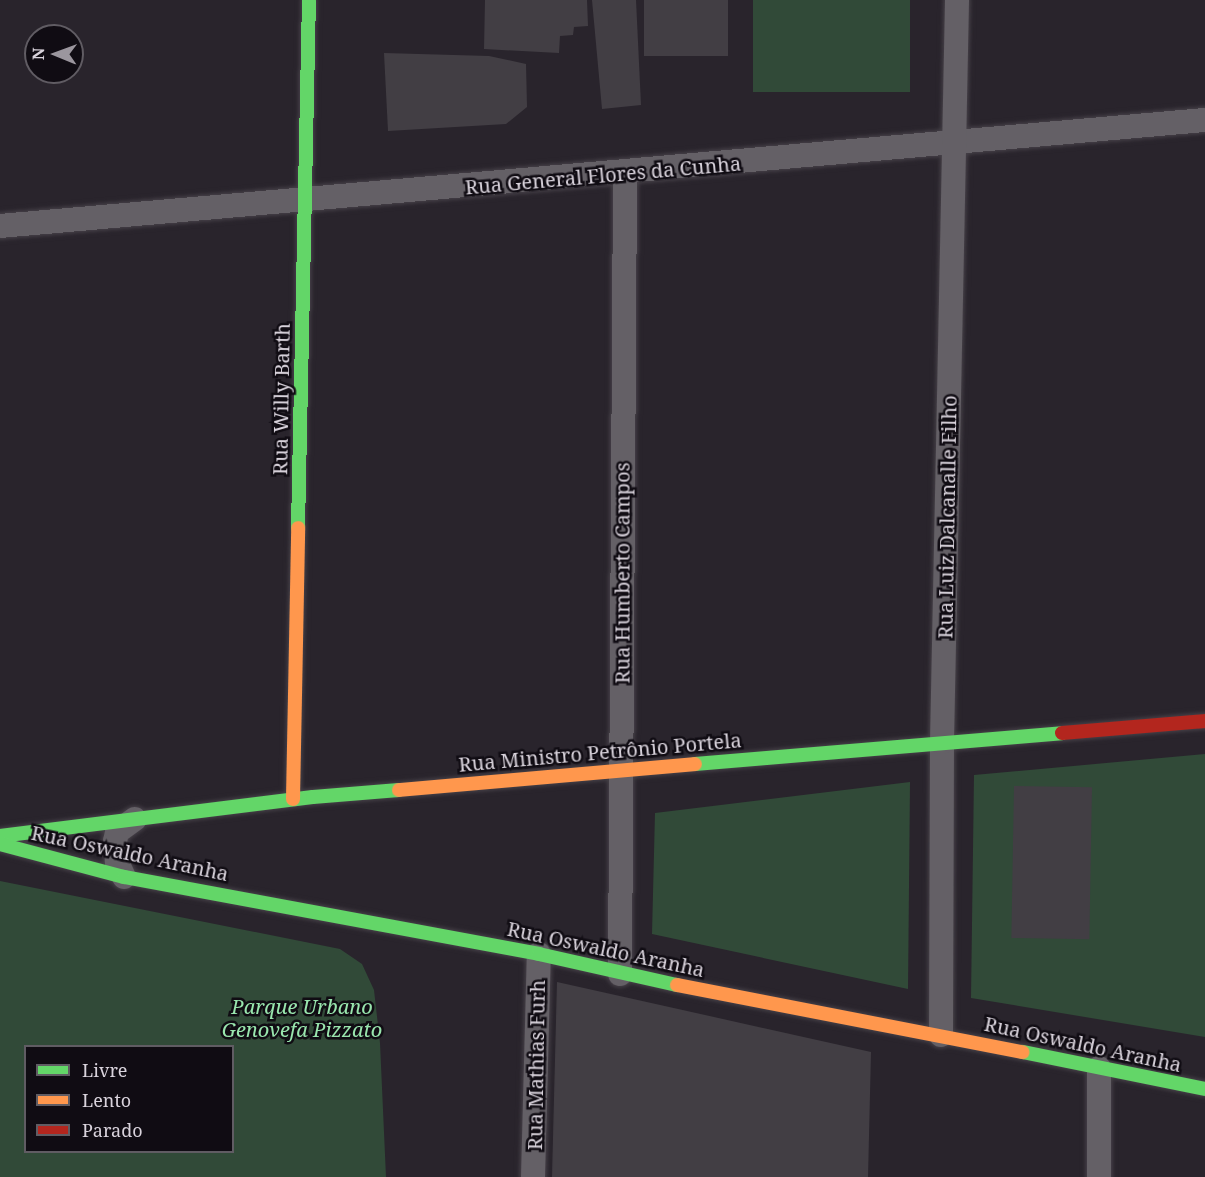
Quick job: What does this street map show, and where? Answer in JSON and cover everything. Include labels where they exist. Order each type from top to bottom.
[{"type":"street","name":"Rua Willy Barth","points":[[293,799],[309,0]]},
{"type":"street","name":"Rua Luiz Dalcanalle Filho","points":[[941,1035],[942,742],[957,0]]},
{"type":"street","name":"Rua General Flores da Cunha","points":[[0,226],[625,173],[1205,120]]},
{"type":"street","name":"Rua Humberto Campos","points":[[620,974],[625,173]]},
{"type":"street","name":"Rua Ministro Petrônio Portela","points":[[0,836],[293,799],[621,769],[1205,721]]},
{"type":"street","points":[[124,876],[117,862],[115,841],[117,832],[135,819]]},
{"type":"street","name":"Rua Oswaldo Aranha","points":[[0,844],[124,876],[539,954],[620,974],[941,1035],[1205,1089]]},
{"type":"street","name":"Rua Mathias Furh","points":[[533,1177],[539,954]]},
{"type":"street","points":[[1099,1068],[1099,1177]]},
{"type":"green space","points":[[753,0],[910,0],[910,92],[753,92]]},
{"type":"green space","points":[[1205,754],[1205,1037],[971,998],[974,775]]},
{"type":"green space","points":[[910,782],[908,989],[652,934],[655,813]]},
{"type":"green space","name":"Parque Urbano Genovefa Pizzato","points":[[0,881],[340,949],[362,964],[374,990],[380,1043],[386,1177],[0,1177]]},
{"type":"building","points":[[485,0],[587,0],[588,26],[574,27],[573,35],[560,36],[559,53],[484,49]]},
{"type":"building","points":[[592,0],[636,0],[641,105],[602,109]]},
{"type":"building","points":[[644,0],[728,0],[728,56],[644,56]]},
{"type":"building","points":[[384,53],[489,56],[526,64],[527,107],[506,124],[388,131]]},
{"type":"building","points":[[1014,786],[1092,787],[1089,939],[1011,938]]},
{"type":"building","points":[[557,982],[871,1052],[868,1177],[552,1177]]},
{"type":"traffic: fast","points":[[298,528],[309,0]]},
{"type":"traffic: fast","points":[[695,764],[1062,733]]},
{"type":"traffic: fast","points":[[0,836],[313,797],[399,790]]},
{"type":"traffic: fast","points":[[0,844],[124,877],[539,954],[677,985]]},
{"type":"traffic: fast","points":[[1023,1052],[1205,1089]]},
{"type":"traffic: slow","points":[[293,799],[298,528]]},
{"type":"traffic: slow","points":[[399,790],[695,764]]},
{"type":"traffic: slow","points":[[677,985],[1023,1052]]},
{"type":"traffic: jam","points":[[1062,733],[1205,721]]}]
